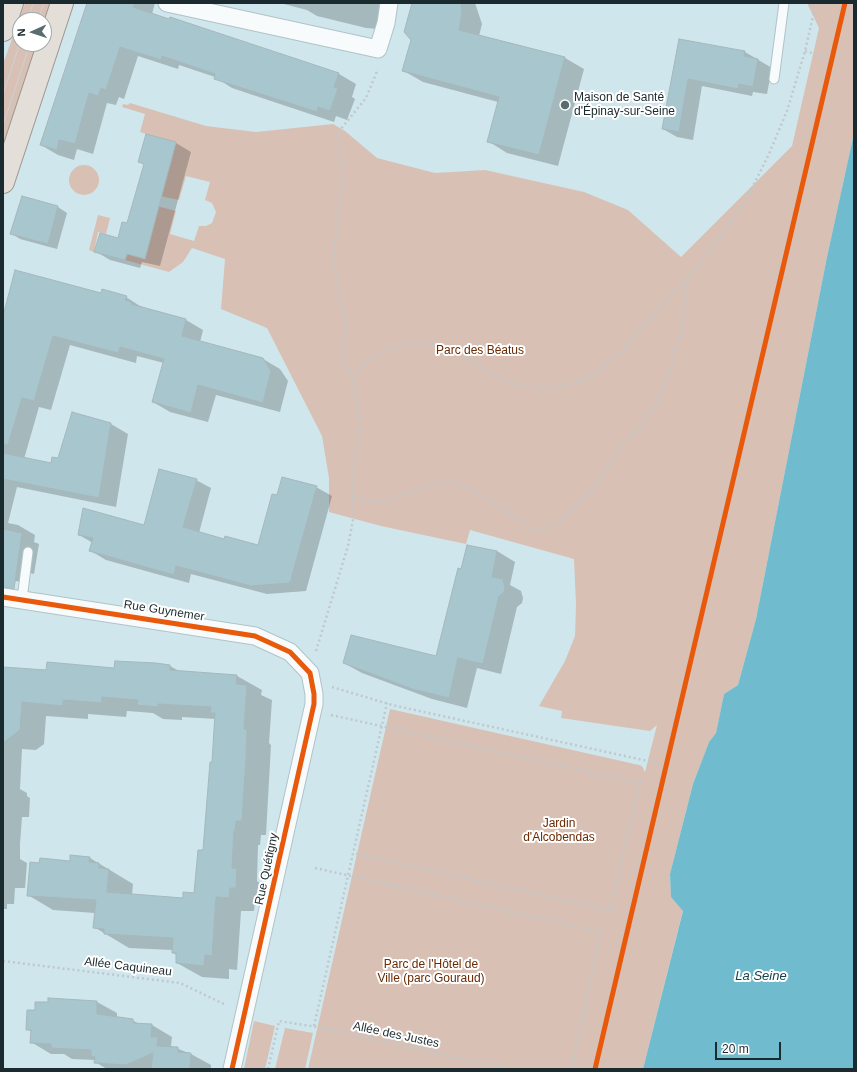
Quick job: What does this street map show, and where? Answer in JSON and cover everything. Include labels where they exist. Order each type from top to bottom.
[{"type":"main road","points":[[3,30],[12,3]]},
{"type":"main road","points":[[3,182],[62,3]]},
{"type":"street","points":[[167,3],[378,49],[386,23],[389,3]]},
{"type":"street","name":"Rue Guynemer","points":[[3,597],[254,636],[290,652],[310,677]]},
{"type":"street","name":"Rue Quétigny","points":[[232,1069],[312,710],[314,694],[310,677]]},
{"type":"lane","points":[[774,79],[784,3]]},
{"type":"lane","points":[[22,599],[28,552]]},
{"type":"path","points":[[352,377],[365,363],[386,350],[409,343],[433,344],[452,350],[495,376],[520,386],[550,388],[576,382],[596,372],[622,351],[643,325],[688,278],[722,235],[745,202],[768,156],[787,111],[805,51],[816,3]]},
{"type":"path","points":[[378,49],[380,63],[366,98],[340,130],[337,139],[341,155],[343,180],[335,240],[334,266],[346,326],[343,352],[345,363],[352,377],[360,423],[352,478],[353,520],[348,546],[310,677],[387,703],[666,765]]},
{"type":"path","points":[[805,51],[832,59]]},
{"type":"path","points":[[352,498],[369,501],[385,501],[434,483],[449,482],[470,488],[532,528],[541,530],[549,528],[560,522],[592,490],[621,446],[637,431],[658,402],[671,367],[683,324],[688,278]]},
{"type":"path","points":[[314,1026],[387,703]]},
{"type":"path","points":[[312,710],[640,783],[610,910],[353,853]]},
{"type":"path","points":[[315,868],[601,932],[571,1069]]},
{"type":"green space","points":[[25,3],[52,3],[49,12],[22,12]]},
{"type":"green space","points":[[807,3],[854,3],[854,133],[827,257],[756,619],[738,685],[724,694],[716,733],[709,742],[693,784],[670,874],[671,897],[683,910],[643,1069],[308,1069],[390,709],[639,765],[642,766],[645,772],[657,725],[650,731],[561,718],[562,711],[539,706],[565,661],[575,636],[576,605],[574,559],[470,530],[466,544],[381,526],[329,512],[329,478],[322,436],[267,328],[221,309],[225,259],[192,248],[183,262],[169,272],[125,260],[153,205],[176,211],[170,234],[194,241],[199,226],[206,226],[212,223],[216,212],[212,203],[205,200],[210,182],[186,176],[179,200],[155,195],[169,170],[176,143],[140,132],[145,114],[122,107],[123,104],[128,105],[130,103],[206,126],[256,132],[333,124],[345,131],[377,158],[435,173],[485,170],[584,192],[628,210],[681,257],[792,146],[819,28]]},
{"type":"green space","points":[[12,39],[12,52],[35,52],[3,148],[3,64]]},
{"type":"green space","points":[[84,165],[94,170],[99,180],[94,190],[84,195],[74,190],[69,180],[74,170]]},
{"type":"green space","points":[[98,215],[110,218],[106,234],[98,232],[94,252],[89,250]]},
{"type":"green space","points":[[254,1021],[275,1026],[265,1069],[244,1069]]},
{"type":"green space","points":[[285,1028],[313,1033],[305,1069],[275,1069]]},
{"type":"water","name":"La Seine","points":[[854,133],[854,1069],[643,1069],[683,911],[671,897],[670,874],[693,784],[709,742],[716,733],[724,694],[738,685],[756,619],[827,257]]},
{"type":"building","points":[[87,3],[135,3],[133,7],[169,19],[170,17],[339,73],[334,87],[338,88],[330,111],[318,107],[317,112],[214,79],[215,74],[162,56],[161,60],[120,47],[106,90],[101,88],[98,96],[89,93],[75,144],[59,140],[57,150],[40,145]]},
{"type":"building","points":[[412,3],[461,3],[462,13],[459,30],[565,57],[539,155],[487,142],[499,97],[402,71],[411,40],[404,32]]},
{"type":"building","points":[[679,39],[745,51],[744,56],[758,59],[753,87],[739,84],[738,89],[688,79],[679,132],[662,129]]},
{"type":"building","points":[[146,134],[176,142],[145,259],[127,254],[125,260],[94,252],[100,233],[118,238],[122,222],[127,223],[144,164],[138,162]]},
{"type":"building","points":[[22,196],[58,206],[48,244],[10,234]]},
{"type":"building","points":[[15,270],[101,293],[102,289],[127,296],[125,300],[132,302],[131,304],[186,319],[182,336],[263,358],[271,371],[263,403],[198,385],[191,413],[152,402],[164,359],[120,347],[118,353],[53,336],[34,401],[22,398],[8,445],[3,444],[3,316]]},
{"type":"building","points":[[72,412],[111,423],[99,498],[3,479],[3,453],[51,463],[52,457],[58,458]]},
{"type":"building","points":[[159,469],[197,479],[183,527],[224,539],[225,536],[258,545],[272,494],[277,495],[282,477],[317,486],[290,583],[251,586],[176,566],[174,575],[89,551],[93,538],[78,535],[83,508],[144,525]]},
{"type":"building","points":[[3,529],[22,533],[14,589],[3,587]]},
{"type":"building","points":[[467,545],[497,551],[492,577],[503,579],[505,587],[504,592],[499,596],[483,664],[458,658],[449,698],[412,689],[343,663],[351,635],[436,656],[458,568],[461,569]]},
{"type":"building","points":[[115,661],[156,663],[170,665],[170,670],[237,675],[236,684],[247,685],[244,729],[247,729],[246,759],[242,821],[236,821],[234,831],[232,868],[237,869],[236,888],[230,888],[229,898],[216,897],[212,956],[205,955],[204,966],[176,963],[176,953],[172,953],[173,938],[104,934],[104,929],[93,928],[96,900],[27,896],[30,862],[39,863],[40,858],[70,861],[70,855],[90,857],[89,862],[99,863],[99,868],[109,869],[107,892],[183,898],[183,892],[194,893],[198,850],[203,850],[210,762],[212,762],[215,713],[210,713],[211,707],[158,704],[158,707],[137,705],[138,700],[102,697],[102,703],[63,700],[63,706],[22,702],[20,730],[3,743],[3,667],[46,670],[47,662],[114,668]]},
{"type":"building","points":[[48,998],[97,1001],[97,1014],[133,1019],[133,1023],[152,1024],[151,1037],[158,1037],[157,1046],[178,1047],[178,1052],[191,1053],[190,1069],[151,1069],[153,1053],[126,1065],[94,1063],[95,1057],[91,1056],[91,1050],[51,1048],[51,1044],[30,1043],[31,1030],[26,1030],[27,1010],[35,1010],[35,1002],[48,1002]]},
{"type":"tram line","points":[[30,12],[33,3]]},
{"type":"tram line","points":[[41,12],[44,3]]},
{"type":"tram line","points":[[3,94],[17,52]]},
{"type":"tram line","points":[[3,125],[27,52]]},
{"type":"cycle path","points":[[595,1069],[845,3]]},
{"type":"cycle path","points":[[3,597],[255,636],[290,652],[310,673],[314,694],[314,704],[232,1069]]},
{"type":"place","name":"Maison de Santé d'Épinay-sur-Seine","points":[[565,105]]},
{"type":"park label","name":"Parc des Béatus","points":[[480,351]]},
{"type":"park label","name":"Jardin d'Alcobendas","points":[[559,831]]},
{"type":"park label","name":"Parc de l'Hôtel de Ville (parc Gouraud)","points":[[431,972]]}]
